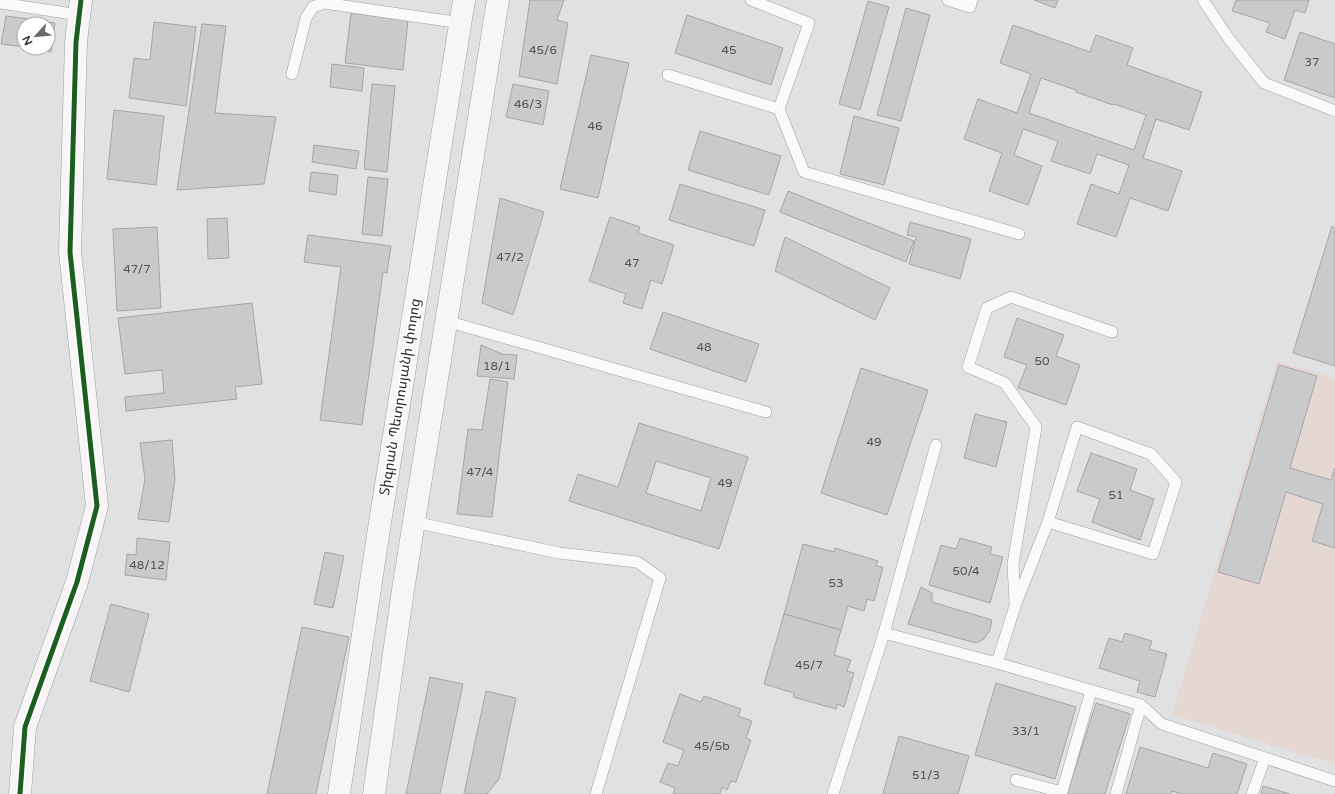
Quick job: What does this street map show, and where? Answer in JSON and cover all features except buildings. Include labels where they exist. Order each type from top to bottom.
[{"type":"main road","name":"Տիգրան Պետրոսյանի փողոց","points":[[339,794],[379,527],[464,0]]},
{"type":"main road","points":[[374,794],[402,590],[498,0]]},
{"type":"main road","points":[[20,794],[25,727],[77,582],[97,506],[70,252],[76,42],[80,8]]},
{"type":"lane","points":[[751,0],[809,24],[779,108],[804,172],[1019,234]]},
{"type":"lane","points":[[948,0],[970,7],[972,0]]},
{"type":"lane","points":[[1203,0],[1229,39],[1264,83],[1335,111]]},
{"type":"lane","points":[[0,2],[80,8]]},
{"type":"lane","points":[[292,74],[306,18],[313,7],[324,3],[461,23]]},
{"type":"lane","points":[[668,75],[779,108]]},
{"type":"lane","points":[[1015,606],[1013,564],[1036,427],[1004,383],[968,367],[987,308],[1011,297],[1112,332]]},
{"type":"lane","points":[[446,321],[766,412]]},
{"type":"lane","points":[[997,664],[1015,606],[1048,522],[1076,427],[1151,454],[1176,482],[1153,554],[1048,522]]},
{"type":"lane","points":[[833,794],[884,633],[936,445]]},
{"type":"lane","points":[[414,522],[559,553],[637,562],[660,578],[596,794]]},
{"type":"lane","points":[[884,633],[1141,705],[1162,724],[1335,781]]},
{"type":"lane","points":[[1016,780],[1062,792],[1091,691]]},
{"type":"lane","points":[[1116,794],[1141,705]]},
{"type":"lane","points":[[1252,794],[1266,758]]},
{"type":"shaded area","points":[[1277,361],[1335,378],[1335,764],[1172,715]]},
{"type":"cycle path","points":[[20,794],[25,727],[77,582],[97,506],[70,252],[76,42],[81,0]]}]
